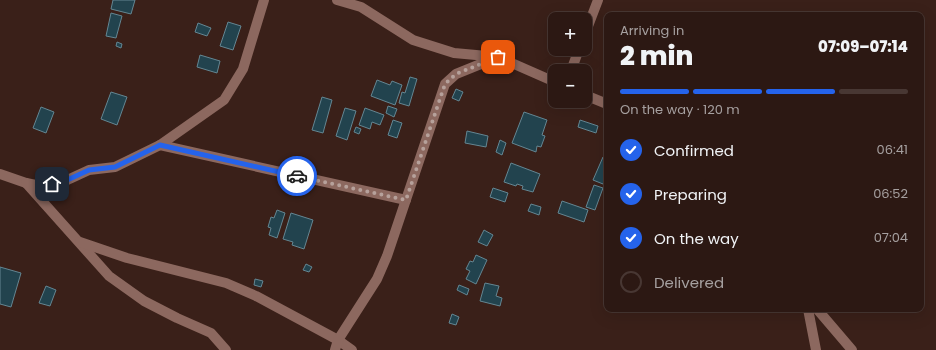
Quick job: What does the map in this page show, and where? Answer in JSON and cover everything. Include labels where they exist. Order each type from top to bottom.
[{"type":"street","points":[[0,174],[26,183],[41,186],[63,182],[89,170],[115,167],[160,145],[224,100],[244,69],[264,0]]},
{"type":"street","points":[[337,0],[361,7],[413,40],[454,53],[498,57],[548,79]]},
{"type":"street","points":[[592,16],[598,0]]},
{"type":"street","points":[[336,345],[377,279],[387,256],[445,84],[456,74],[498,57]]},
{"type":"street","points":[[592,98],[604,103]]},
{"type":"street","points":[[160,145],[406,200]]},
{"type":"street","points":[[26,183],[109,276],[144,301],[210,333],[226,350]]},
{"type":"street","points":[[80,242],[128,258],[226,283],[256,296],[336,345],[352,350]]},
{"type":"street","points":[[809,312],[816,350]]},
{"type":"street","points":[[820,312],[852,350]]},
{"type":"building","points":[[113,0],[135,0],[131,14],[111,9]]},
{"type":"building","points":[[111,13],[122,16],[116,38],[106,36]]},
{"type":"building","points":[[228,22],[241,26],[233,50],[220,46]]},
{"type":"building","points":[[198,23],[211,28],[207,36],[195,32]]},
{"type":"building","points":[[117,42],[122,44],[121,48],[116,46]]},
{"type":"building","points":[[200,55],[220,61],[217,73],[197,67]]},
{"type":"building","points":[[410,77],[417,79],[409,106],[399,103],[402,92],[405,93]]},
{"type":"building","points":[[377,80],[390,85],[392,81],[402,85],[395,105],[371,96]]},
{"type":"building","points":[[456,89],[463,92],[459,101],[452,98]]},
{"type":"building","points":[[111,92],[127,97],[117,125],[101,119]]},
{"type":"building","points":[[322,97],[332,100],[323,133],[312,130]]},
{"type":"building","points":[[388,106],[397,109],[394,117],[386,113]]},
{"type":"building","points":[[41,107],[54,112],[46,133],[33,128]]},
{"type":"building","points":[[345,108],[356,111],[347,140],[336,136]]},
{"type":"building","points":[[365,108],[384,115],[380,125],[372,122],[370,129],[359,125]]},
{"type":"building","points":[[524,112],[547,120],[542,135],[545,136],[541,147],[537,146],[536,152],[512,143]]},
{"type":"building","points":[[393,120],[402,123],[397,138],[388,135]]},
{"type":"building","points":[[580,120],[598,126],[596,133],[578,127]]},
{"type":"building","points":[[356,127],[361,129],[359,134],[354,132]]},
{"type":"building","points":[[467,131],[488,136],[486,147],[465,143]]},
{"type":"building","points":[[500,140],[506,143],[502,155],[496,152]]},
{"type":"building","points":[[603,157],[604,157],[603,184],[593,180]]},
{"type":"building","points":[[511,163],[540,174],[533,192],[522,189],[523,186],[517,184],[516,186],[504,182]]},
{"type":"building","points":[[594,185],[603,188],[595,210],[586,207]]},
{"type":"building","points":[[493,188],[508,193],[505,202],[490,197]]},
{"type":"building","points":[[562,201],[588,210],[584,222],[558,213]]},
{"type":"building","points":[[531,204],[541,207],[539,215],[528,211]]},
{"type":"building","points":[[277,210],[285,213],[277,238],[269,235],[271,228],[268,227],[271,217],[274,218]]},
{"type":"building","points":[[291,213],[313,220],[304,249],[292,245],[293,242],[283,239]]},
{"type":"building","points":[[484,230],[493,235],[487,246],[478,242]]},
{"type":"building","points":[[476,255],[487,260],[476,284],[466,279],[470,271],[466,269],[470,261],[473,262]]},
{"type":"building","points":[[306,264],[312,267],[309,272],[303,270]]},
{"type":"building","points":[[0,267],[21,273],[11,307],[0,304]]},
{"type":"building","points":[[255,279],[263,281],[261,287],[254,285]]},
{"type":"building","points":[[485,283],[499,286],[496,296],[502,298],[500,306],[480,301]]},
{"type":"building","points":[[459,285],[469,289],[467,295],[457,290]]},
{"type":"building","points":[[46,286],[56,290],[50,306],[39,303]]},
{"type":"building","points":[[452,314],[459,317],[456,325],[449,323]]},
{"type":"way so far","points":[[297,176],[406,200],[445,84],[456,74],[498,57]]},
{"type":"route","points":[[52,184],[63,182],[89,170],[115,167],[160,145],[297,176]]}]
